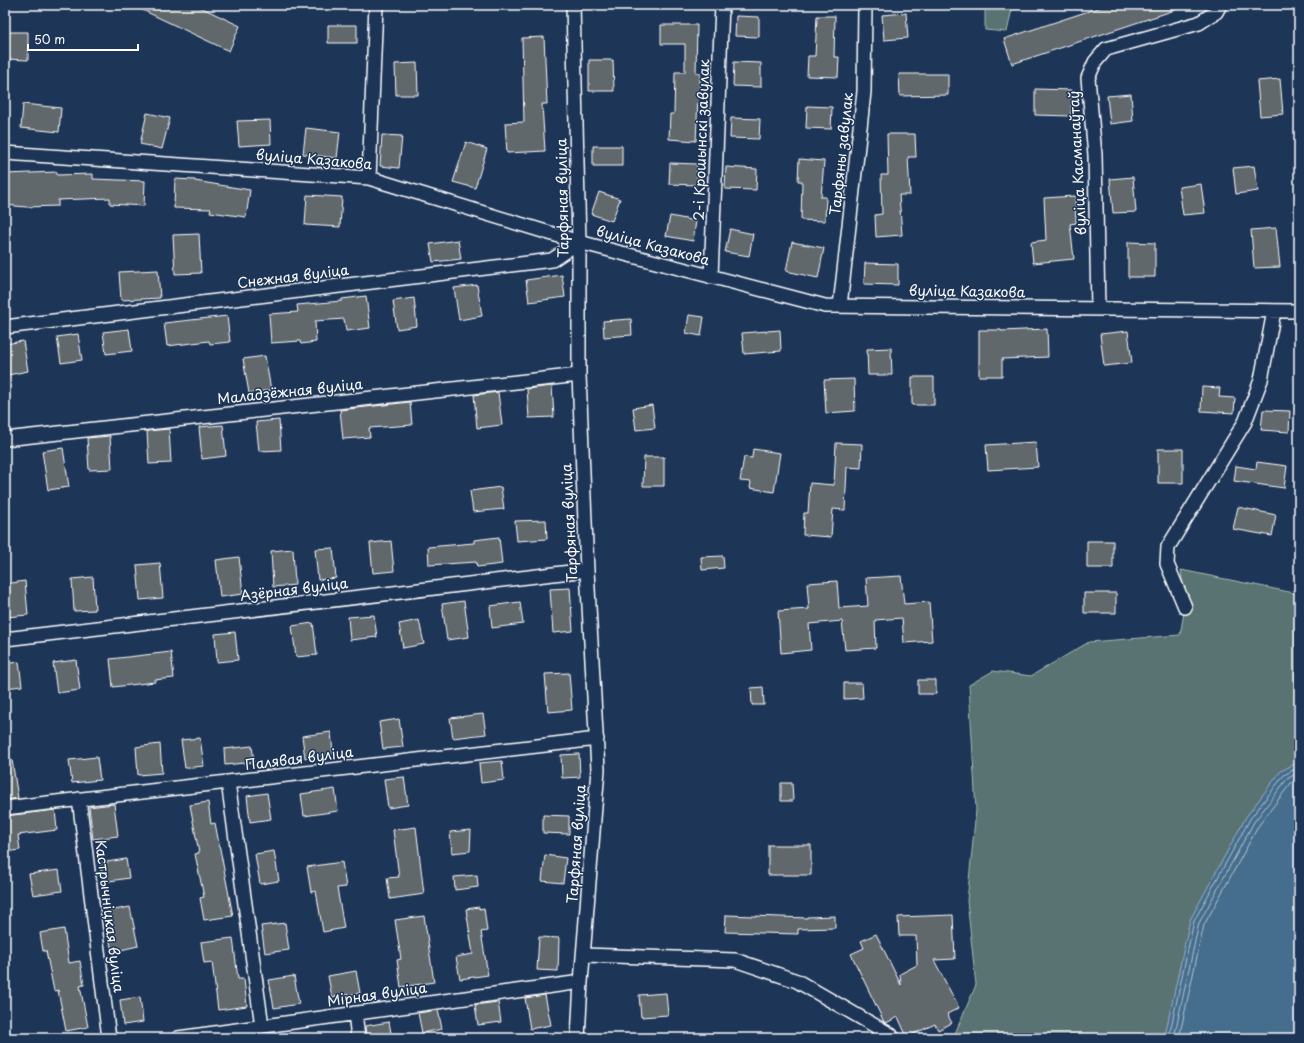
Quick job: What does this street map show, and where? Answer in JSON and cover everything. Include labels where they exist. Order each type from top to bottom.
[{"type":"street","points":[[370,178],[376,5]]},
{"type":"street","name":"Тарфяная вуліца","points":[[573,5],[579,242],[579,375],[587,570],[598,769],[578,1038]]},
{"type":"street","name":"2-і Крошынскі завулак","points":[[711,277],[722,5]]},
{"type":"street","name":"Тарфяны завулак","points":[[840,306],[864,92],[865,5]]},
{"type":"street","name":"вуліца Касманаўтаў","points":[[1098,309],[1095,155],[1088,78],[1095,62],[1106,49],[1199,23],[1216,12],[1220,5]]},
{"type":"street","name":"вуліца Казакова","points":[[5,153],[370,178],[579,242],[825,306],[1299,311]]},
{"type":"street","name":"Снежная вуліца","points":[[5,327],[552,260],[579,242]]},
{"type":"street","points":[[1185,607],[1167,564],[1168,547],[1245,422],[1261,380],[1274,311]]},
{"type":"street","name":"Маладзёжная вуліца","points":[[5,439],[579,375]]},
{"type":"street","name":"Азёрная вуліца","points":[[5,639],[587,570]]},
{"type":"street","name":"Палявая вуліца","points":[[5,808],[597,739]]},
{"type":"street","points":[[228,782],[262,1026]]},
{"type":"street","name":"Кастрычніцкая вуліца","points":[[79,799],[109,1038]]},
{"type":"street","points":[[584,955],[735,960],[797,980],[891,1035],[893,1038]]},
{"type":"street","name":"Мірная вуліца","points":[[178,1038],[581,982]]},
{"type":"street","points":[[354,1013],[358,1038]]},
{"type":"green space","points":[[985,5],[1022,5],[1012,9],[1007,32],[985,30]]},
{"type":"green space","points":[[1181,570],[1299,594],[1299,762],[1281,771],[1246,817],[1190,920],[1166,1031],[1161,1038],[953,1038],[976,985],[967,901],[976,810],[969,685],[993,671],[1031,676],[1089,642],[1180,635],[1185,607]]},
{"type":"water","points":[[1299,762],[1299,1038],[1161,1038],[1166,1031],[1190,920],[1246,817],[1281,771]]},
{"type":"building","points":[[132,5],[196,5],[240,26],[229,51]]},
{"type":"building","points":[[1107,5],[1184,5],[1184,7],[1012,64],[1004,39]]},
{"type":"building","points":[[906,13],[908,38],[884,40],[882,15]]},
{"type":"building","points":[[736,16],[759,17],[759,37],[735,36]]},
{"type":"building","points":[[817,16],[835,16],[834,57],[839,57],[838,77],[807,76],[808,56],[815,56]]},
{"type":"building","points":[[328,25],[357,25],[357,43],[328,43]]},
{"type":"building","points":[[661,25],[697,25],[696,73],[700,73],[700,97],[698,97],[696,141],[669,139],[670,114],[674,114],[675,72],[685,72],[685,44],[661,44]]},
{"type":"building","points":[[5,32],[28,32],[28,60],[5,59]]},
{"type":"building","points":[[544,37],[547,104],[542,104],[545,151],[507,153],[505,123],[524,122],[522,38]]},
{"type":"building","points":[[589,60],[613,60],[614,91],[589,91]]},
{"type":"building","points":[[734,62],[761,63],[761,87],[733,86]]},
{"type":"building","points":[[417,63],[418,95],[396,95],[395,64]]},
{"type":"building","points":[[899,74],[948,74],[948,95],[900,96]]},
{"type":"building","points":[[1280,79],[1283,114],[1260,116],[1257,81]]},
{"type":"building","points":[[1035,89],[1072,90],[1071,116],[1035,115]]},
{"type":"building","points":[[1131,94],[1133,121],[1110,124],[1107,96]]},
{"type":"building","points":[[23,104],[61,108],[59,132],[21,128]]},
{"type":"building","points":[[807,106],[832,107],[831,129],[806,128]]},
{"type":"building","points":[[147,113],[170,118],[162,149],[140,144]]},
{"type":"building","points":[[731,118],[760,119],[759,139],[730,138]]},
{"type":"building","points":[[270,120],[271,144],[239,146],[237,121]]},
{"type":"building","points":[[306,128],[340,132],[337,158],[303,154]]},
{"type":"building","points":[[887,134],[915,134],[916,157],[908,157],[910,195],[899,195],[902,235],[876,237],[875,215],[882,214],[881,175],[888,175]]},
{"type":"building","points":[[382,135],[402,136],[399,168],[380,166]]},
{"type":"building","points":[[466,142],[487,149],[475,188],[453,182]]},
{"type":"building","points":[[593,146],[622,146],[622,166],[593,166]]},
{"type":"building","points":[[799,159],[824,161],[821,197],[826,197],[825,221],[801,220],[802,181],[798,181]]},
{"type":"building","points":[[670,163],[697,164],[697,185],[669,184]]},
{"type":"building","points":[[1254,166],[1258,191],[1236,194],[1233,168]]},
{"type":"building","points":[[726,167],[757,169],[756,190],[725,189]]},
{"type":"building","points":[[57,172],[57,175],[93,174],[93,179],[145,181],[144,206],[110,204],[110,198],[58,200],[58,206],[26,207],[5,205],[5,174]]},
{"type":"building","points":[[1133,177],[1136,212],[1113,213],[1110,179]]},
{"type":"building","points":[[175,179],[195,180],[250,190],[246,217],[210,212],[211,209],[174,208]]},
{"type":"building","points":[[1201,184],[1205,213],[1183,215],[1179,187]]},
{"type":"building","points":[[599,192],[620,199],[612,221],[591,214]]},
{"type":"building","points":[[307,195],[342,197],[340,227],[305,225]]},
{"type":"building","points":[[1075,196],[1076,223],[1070,224],[1074,259],[1033,263],[1031,242],[1046,240],[1044,198]]},
{"type":"building","points":[[670,216],[696,221],[693,241],[666,236]]},
{"type":"building","points":[[1276,228],[1280,267],[1254,268],[1251,230]]},
{"type":"building","points":[[730,229],[753,234],[749,256],[725,252]]},
{"type":"building","points":[[199,234],[201,273],[175,274],[173,235]]},
{"type":"building","points":[[458,240],[461,259],[433,262],[430,244]]},
{"type":"building","points":[[792,242],[824,248],[818,278],[786,271]]},
{"type":"building","points":[[1128,242],[1155,243],[1155,277],[1128,277]]},
{"type":"building","points":[[865,263],[898,264],[898,285],[864,284]]},
{"type":"building","points":[[158,270],[160,298],[121,300],[119,272]]},
{"type":"building","points":[[562,275],[565,297],[529,302],[526,280]]},
{"type":"building","points":[[477,285],[482,316],[459,320],[454,288]]},
{"type":"building","points":[[366,296],[370,328],[346,331],[344,319],[315,321],[316,342],[301,344],[300,341],[271,343],[269,314],[298,312],[297,305],[342,301],[342,299]]},
{"type":"building","points":[[414,298],[417,326],[397,329],[393,301]]},
{"type":"building","points":[[689,315],[704,317],[701,336],[686,333]]},
{"type":"building","points":[[227,316],[230,342],[210,344],[209,341],[167,346],[164,323]]},
{"type":"building","points":[[631,319],[632,335],[604,337],[603,321]]},
{"type":"building","points":[[129,329],[132,351],[106,354],[103,332]]},
{"type":"building","points":[[1047,329],[1048,357],[1002,359],[1002,376],[979,376],[979,330],[1001,331]]},
{"type":"building","points":[[780,330],[781,351],[744,354],[742,333]]},
{"type":"building","points":[[1128,331],[1132,363],[1104,366],[1100,334]]},
{"type":"building","points":[[78,334],[82,360],[61,363],[57,337]]},
{"type":"building","points":[[23,341],[28,371],[8,375],[5,361],[5,344]]},
{"type":"building","points":[[891,348],[892,375],[868,375],[867,349]]},
{"type":"building","points":[[265,356],[271,390],[249,393],[243,359]]},
{"type":"building","points":[[912,377],[934,377],[934,405],[912,405]]},
{"type":"building","points":[[854,379],[855,411],[826,413],[824,380]]},
{"type":"building","points":[[552,386],[554,417],[529,418],[527,389]]},
{"type":"building","points":[[1202,387],[1220,388],[1219,397],[1235,398],[1234,413],[1201,411]]},
{"type":"building","points":[[498,392],[502,425],[477,428],[474,395]]},
{"type":"building","points":[[410,402],[412,425],[369,428],[370,437],[343,439],[340,410]]},
{"type":"building","points":[[652,405],[655,428],[636,430],[633,408]]},
{"type":"building","points":[[1263,410],[1290,411],[1289,432],[1261,430]]},
{"type":"building","points":[[279,420],[281,450],[259,451],[256,422]]},
{"type":"building","points":[[223,425],[226,456],[202,459],[199,427]]},
{"type":"building","points":[[169,429],[171,463],[149,464],[147,431]]},
{"type":"building","points":[[110,436],[112,469],[89,470],[87,438]]},
{"type":"building","points":[[1036,442],[1038,467],[988,470],[986,445]]},
{"type":"building","points":[[836,443],[862,444],[861,468],[847,467],[845,510],[833,509],[831,537],[803,535],[804,513],[808,513],[810,483],[834,485]]},
{"type":"building","points":[[63,448],[69,487],[48,490],[42,451]]},
{"type":"building","points":[[753,449],[780,453],[774,492],[750,488],[751,482],[740,481],[744,457],[752,458]]},
{"type":"building","points":[[1158,449],[1183,449],[1183,483],[1158,483]]},
{"type":"building","points":[[644,457],[664,457],[664,486],[643,486]]},
{"type":"building","points":[[1257,462],[1287,466],[1284,488],[1234,481],[1236,466],[1256,469]]},
{"type":"building","points":[[501,487],[504,509],[473,512],[470,491]]},
{"type":"building","points":[[1238,507],[1276,515],[1272,536],[1233,529]]},
{"type":"building","points":[[546,520],[547,539],[517,541],[515,521]]},
{"type":"building","points":[[499,537],[502,564],[477,567],[476,562],[429,565],[428,547],[474,543],[474,540]]},
{"type":"building","points":[[391,541],[394,571],[373,573],[370,543]]},
{"type":"building","points":[[1087,541],[1113,541],[1113,568],[1087,568]]},
{"type":"building","points":[[333,548],[336,578],[318,580],[315,549]]},
{"type":"building","points":[[293,549],[295,585],[273,587],[271,551]]},
{"type":"building","points":[[723,556],[724,568],[702,570],[701,557]]},
{"type":"building","points":[[239,557],[243,594],[220,597],[216,560]]},
{"type":"building","points":[[160,563],[163,598],[140,600],[137,565]]},
{"type":"building","points":[[901,576],[904,604],[929,602],[932,641],[904,643],[902,618],[875,620],[876,648],[845,650],[842,621],[809,624],[811,650],[781,653],[778,611],[809,609],[807,583],[837,581],[839,608],[868,606],[866,578]]},
{"type":"building","points":[[93,577],[95,610],[74,611],[72,579]]},
{"type":"building","points":[[25,581],[28,615],[6,617],[5,584]]},
{"type":"building","points":[[570,588],[573,631],[553,633],[550,589]]},
{"type":"building","points":[[1084,593],[1116,593],[1116,613],[1084,613]]},
{"type":"building","points":[[464,601],[469,637],[447,640],[442,604]]},
{"type":"building","points":[[520,602],[523,624],[492,628],[490,606]]},
{"type":"building","points":[[374,615],[377,637],[350,640],[348,617]]},
{"type":"building","points":[[419,620],[424,644],[403,648],[399,624]]},
{"type":"building","points":[[313,623],[317,655],[296,657],[292,626]]},
{"type":"building","points":[[235,632],[238,660],[217,662],[215,634]]},
{"type":"building","points":[[171,652],[174,678],[113,687],[110,659]]},
{"type":"building","points":[[76,660],[80,690],[57,693],[53,663]]},
{"type":"building","points":[[19,662],[22,686],[5,688],[5,664]]},
{"type":"building","points":[[569,673],[572,710],[548,712],[545,674]]},
{"type":"building","points":[[918,680],[936,680],[936,694],[918,694]]},
{"type":"building","points":[[844,683],[862,683],[863,698],[844,699]]},
{"type":"building","points":[[763,687],[764,705],[752,705],[751,688]]},
{"type":"building","points":[[483,714],[486,734],[453,738],[450,718]]},
{"type":"building","points":[[399,719],[403,747],[383,749],[379,722]]},
{"type":"building","points":[[331,732],[333,754],[305,758],[302,736]]},
{"type":"building","points":[[200,738],[204,766],[185,768],[181,740]]},
{"type":"building","points":[[160,744],[162,773],[138,775],[136,747]]},
{"type":"building","points":[[252,746],[254,762],[225,765],[224,749]]},
{"type":"building","points":[[579,754],[580,777],[562,778],[561,755]]},
{"type":"building","points":[[97,757],[100,780],[72,783],[69,760]]},
{"type":"building","points":[[5,760],[12,760],[18,798],[5,800]]},
{"type":"building","points":[[502,761],[504,780],[481,783],[479,763]]},
{"type":"building","points":[[404,777],[408,805],[388,808],[384,779]]},
{"type":"building","points":[[781,783],[792,783],[793,801],[781,801]]},
{"type":"building","points":[[335,789],[338,811],[304,816],[301,794]]},
{"type":"building","points":[[267,793],[271,819],[250,822],[247,796]]},
{"type":"building","points":[[208,802],[211,824],[215,823],[233,916],[204,920],[200,898],[204,897],[195,854],[199,853],[190,805]]},
{"type":"building","points":[[114,804],[118,836],[93,839],[89,807]]},
{"type":"building","points":[[55,810],[57,830],[18,835],[20,850],[5,852],[5,816]]},
{"type":"building","points":[[543,815],[569,816],[569,834],[543,833]]},
{"type":"building","points":[[416,827],[424,894],[390,899],[387,878],[399,877],[393,830]]},
{"type":"building","points":[[471,830],[470,851],[452,853],[450,832]]},
{"type":"building","points":[[768,845],[811,845],[811,875],[768,875]]},
{"type":"building","points":[[274,851],[279,881],[260,884],[255,854]]},
{"type":"building","points":[[545,855],[566,858],[563,883],[542,881]]},
{"type":"building","points":[[126,859],[129,878],[103,882],[100,863]]},
{"type":"building","points":[[342,862],[346,887],[337,888],[344,928],[323,932],[316,891],[311,892],[307,867]]},
{"type":"building","points":[[59,870],[62,891],[33,895],[29,874]]},
{"type":"building","points":[[477,875],[478,887],[455,890],[454,877]]},
{"type":"building","points":[[130,907],[138,946],[112,952],[104,912]]},
{"type":"building","points":[[479,907],[479,909],[484,908],[487,931],[481,932],[488,975],[460,979],[456,957],[473,954],[466,909]]},
{"type":"building","points":[[726,915],[807,918],[835,916],[835,928],[798,929],[798,934],[725,932]]},
{"type":"building","points":[[953,915],[955,959],[934,960],[959,1008],[947,1014],[952,1023],[938,1030],[935,1024],[907,1037],[898,1017],[886,1023],[884,1022],[851,954],[864,948],[861,941],[876,934],[901,985],[900,974],[917,965],[916,936],[899,936],[898,917]]},
{"type":"building","points":[[424,916],[434,982],[401,987],[397,960],[401,959],[395,920]]},
{"type":"building","points":[[285,923],[289,950],[265,953],[261,926]]},
{"type":"building","points":[[64,929],[69,963],[80,961],[84,985],[80,986],[88,1027],[66,1031],[58,990],[54,991],[46,951],[43,951],[40,933]]},
{"type":"building","points":[[539,937],[559,938],[558,971],[537,970]]},
{"type":"building","points":[[233,938],[238,979],[244,979],[247,1006],[218,1010],[212,962],[204,963],[201,942]]},
{"type":"building","points":[[356,971],[360,993],[332,997],[328,976]]},
{"type":"building","points":[[294,976],[299,1004],[274,1008],[269,980]]},
{"type":"building","points":[[666,993],[668,1015],[641,1017],[639,995]]},
{"type":"building","points":[[545,995],[551,1025],[530,1029],[525,998]]},
{"type":"building","points":[[140,997],[143,1022],[123,1025],[120,1000]]},
{"type":"building","points":[[498,1002],[501,1022],[478,1025],[475,1005]]},
{"type":"building","points":[[438,1010],[442,1029],[422,1033],[418,1013]]},
{"type":"building","points":[[389,1022],[392,1038],[366,1038],[365,1026]]}]
